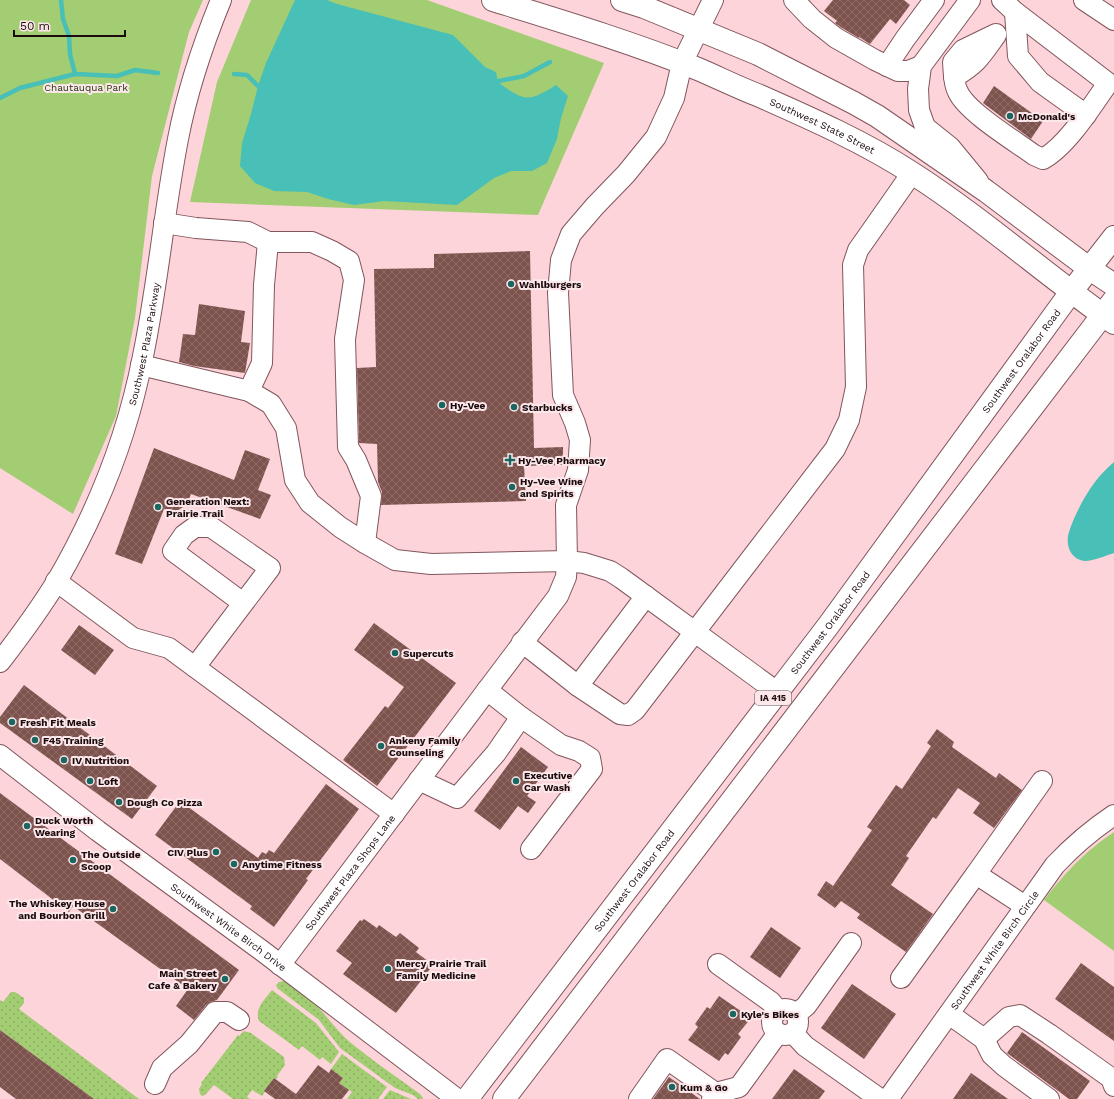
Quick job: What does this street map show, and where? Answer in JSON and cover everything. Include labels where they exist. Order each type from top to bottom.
[{"type":"main road","name":"Southwest State Street","points":[[493,0],[564,22],[682,63],[799,113],[834,130],[912,173],[980,222],[1071,292],[1110,313]]},
{"type":"main road","points":[[622,0],[644,7],[758,54],[877,116],[986,191],[1090,269],[1114,285]]},
{"type":"main road","name":"Southwest Oralabor Road","points":[[467,1099],[828,626],[1071,292],[1114,237]]},
{"type":"main road","name":"IA 415","points":[[504,1099],[1110,313]]},
{"type":"street","name":"Southwest Plaza Parkway","points":[[0,662],[56,581],[87,522],[106,480],[121,439],[141,365],[151,312],[178,138],[184,112],[203,49],[221,0]]},
{"type":"street","name":"Southwest Plaza Shops Lane","points":[[280,965],[558,596],[566,577],[568,561],[566,505],[578,470],[580,440],[564,395],[558,293],[561,260],[571,234],[594,206],[626,174],[656,137],[674,98],[682,63],[712,0]]},
{"type":"street","points":[[794,0],[812,19],[836,38],[887,66],[898,71],[908,71],[921,66]]},
{"type":"street","points":[[887,66],[934,0]]},
{"type":"street","points":[[970,0],[921,66],[918,89],[919,110],[925,127],[950,147],[986,191]]},
{"type":"street","points":[[1084,0],[1114,20]]},
{"type":"street","points":[[1009,6],[1108,83],[1086,115],[1053,154],[1042,159],[1034,155],[976,114],[958,93],[954,77],[953,62],[963,50],[996,34],[1003,24],[1009,6]]},
{"type":"street","points":[[1009,6],[1018,56],[1040,82],[1086,115]]},
{"type":"street","points":[[522,642],[578,686],[614,711],[628,715],[635,710],[835,449],[849,420],[856,387],[852,265],[858,250],[912,173]]},
{"type":"street","points":[[164,223],[196,228],[248,232],[268,242],[312,242],[349,260],[354,280],[345,339],[348,447],[356,460],[371,496],[365,543]]},
{"type":"street","points":[[249,391],[262,363],[264,285],[268,242]]},
{"type":"street","points":[[141,365],[249,391],[271,404],[286,428],[295,480],[310,503],[340,527],[396,560],[431,564],[568,561],[584,563],[610,571],[777,692]]},
{"type":"street","points":[[195,667],[270,568],[211,527],[195,527],[184,535],[173,550],[243,603]]},
{"type":"street","points":[[56,581],[133,638],[170,648],[394,814]]},
{"type":"street","points":[[578,686],[646,596]]},
{"type":"street","points":[[487,690],[521,717],[561,745],[579,751],[590,758],[592,769],[531,849]]},
{"type":"street","points":[[419,780],[457,798],[496,753],[521,717]]},
{"type":"street","name":"Southwest White Birch Drive","points":[[0,755],[98,831],[280,965],[457,1099]]},
{"type":"street","points":[[901,978],[1042,780]]},
{"type":"street","name":"Southwest White Birch Circle","points":[[888,1099],[1055,865],[1068,851],[1114,815]]},
{"type":"street","points":[[976,874],[1025,906]]},
{"type":"street","points":[[639,1099],[667,1059],[718,1097],[739,1086],[786,1023],[806,1006],[851,942]]},
{"type":"street","points":[[718,964],[771,1002],[805,1046],[880,1099]]},
{"type":"street","points":[[155,1084],[162,1068],[189,1044],[215,1012],[227,1012],[239,1020]]},
{"type":"street","points":[[949,1014],[984,1039],[992,1055],[1004,1066],[1049,1099]]},
{"type":"street","points":[[984,1039],[1009,1017],[1020,1015],[1111,1078],[1114,1086]]},
{"type":"green space","name":"Chautauqua Park","points":[[0,0],[203,0],[189,32],[152,176],[135,318],[116,416],[73,514],[0,468]]},
{"type":"green space","points":[[251,0],[427,0],[604,63],[538,215],[190,202],[217,82]]},
{"type":"green space","points":[[1114,832],[1114,951],[1044,900],[1076,863]]},
{"type":"green space","points":[[284,981],[303,992],[312,1000],[351,1043],[376,1063],[420,1094],[423,1098],[418,1099],[413,1095],[395,1088],[340,1048],[319,1020],[277,988],[276,985],[279,982]]},
{"type":"green space","points":[[272,990],[316,1023],[339,1052],[331,1064],[322,1057],[320,1060],[302,1046],[299,1050],[259,1021],[259,1008]]},
{"type":"green space","points":[[11,992],[15,992],[24,998],[24,1003],[19,1009],[139,1099],[94,1099],[0,1030],[0,1000],[3,1002]]},
{"type":"green space","points":[[244,1031],[251,1033],[284,1057],[285,1065],[277,1076],[278,1077],[276,1079],[274,1078],[262,1096],[252,1090],[247,1097],[250,1099],[233,1099],[214,1085],[205,1095],[202,1096],[199,1089],[202,1084],[201,1083],[238,1035],[239,1036]]},
{"type":"green space","points":[[342,1054],[387,1087],[378,1099],[347,1099],[352,1092],[339,1083],[343,1078],[331,1069]]},
{"type":"green space","points":[[390,1090],[411,1099],[383,1099]]},
{"type":"water","points":[[295,0],[327,0],[453,35],[485,67],[496,72],[498,82],[520,96],[532,97],[539,95],[556,85],[568,96],[561,118],[557,139],[547,163],[532,171],[511,171],[494,178],[457,205],[384,201],[354,205],[307,192],[274,191],[255,183],[240,166],[242,143],[266,63]]},
{"type":"water","points":[[1114,462],[1114,553],[1091,560],[1079,560],[1072,554],[1068,546],[1068,537],[1071,526],[1091,487],[1101,474]]},
{"type":"building","points":[[833,0],[904,0],[910,5],[896,24],[890,19],[870,44],[835,23],[837,21],[824,11]]},
{"type":"building","name":"McDonald's","points":[[994,86],[1043,121],[1031,139],[983,103]]},
{"type":"building","name":"Hy-Vee","points":[[530,251],[534,448],[563,447],[563,465],[524,466],[526,501],[381,505],[382,492],[378,482],[377,444],[359,443],[357,368],[376,367],[374,269],[434,268],[434,254]]},
{"type":"building","points":[[199,304],[245,311],[241,342],[250,343],[245,373],[194,366],[179,362],[183,334],[195,335]]},
{"type":"building","name":"Generation Next: Prairie Trail","points":[[154,448],[234,480],[245,450],[270,459],[258,490],[271,495],[260,519],[191,494],[187,504],[176,512],[164,509],[142,564],[115,554]]},
{"type":"building","points":[[374,623],[456,683],[377,786],[343,760],[385,706],[388,708],[404,687],[354,650]]},
{"type":"building","points":[[79,625],[114,650],[95,675],[61,650]]},
{"type":"building","points":[[24,685],[157,786],[132,819],[0,723],[0,717]]},
{"type":"building","points":[[937,729],[954,742],[952,747],[996,778],[999,773],[1022,790],[994,828],[973,813],[980,803],[958,788],[936,819],[933,817],[906,856],[909,858],[891,885],[933,914],[906,952],[857,918],[860,914],[841,901],[835,908],[817,895],[826,881],[833,886],[872,830],[867,827],[896,785],[902,789],[931,746],[927,743]]},
{"type":"building","name":"Executive Car Wash","points":[[521,747],[548,767],[527,796],[536,802],[528,813],[518,806],[500,830],[474,811]]},
{"type":"building","points":[[326,784],[359,809],[306,879],[308,880],[274,927],[250,909],[252,906],[155,835],[180,801],[258,858],[262,852],[266,854],[269,850],[274,853]]},
{"type":"building","points":[[0,793],[239,970],[217,1000],[206,1005],[194,1020],[176,1006],[188,989],[73,906],[69,912],[0,859]]},
{"type":"building","name":"Mercy Prairie Trail Family Medicine","points":[[364,919],[377,928],[379,925],[396,937],[400,933],[419,948],[416,952],[433,965],[396,1013],[343,974],[352,963],[336,951],[360,920],[362,921]]},
{"type":"building","points":[[771,927],[801,948],[780,978],[750,957]]},
{"type":"building","points":[[1081,963],[1114,987],[1114,1041],[1055,999]]},
{"type":"building","points":[[852,984],[896,1014],[864,1059],[821,1028]]},
{"type":"building","points":[[719,996],[751,1018],[738,1034],[741,1037],[728,1055],[725,1053],[719,1061],[688,1040],[698,1027],[695,1024],[707,1007],[710,1009]]},
{"type":"building","points":[[0,1030],[94,1099],[16,1099],[0,1087]]},
{"type":"building","points":[[1022,1032],[1090,1081],[1077,1099],[1069,1099],[1007,1053]]},
{"type":"building","points":[[318,1065],[329,1073],[331,1069],[343,1078],[339,1083],[349,1090],[342,1099],[275,1099],[264,1091],[274,1078],[296,1094]]},
{"type":"building","points":[[794,1069],[825,1091],[819,1099],[772,1099]]},
{"type":"building","points":[[971,1073],[1008,1099],[953,1099]]},
{"type":"building","name":"Kum & Go","points":[[669,1077],[700,1099],[653,1099]]},
{"type":"waterway","points":[[61,0],[63,19],[69,36],[70,54],[75,74]]},
{"type":"waterway","points":[[494,82],[524,76],[550,62]]},
{"type":"waterway","points":[[0,98],[20,88],[75,74],[117,76],[135,70],[158,73]]},
{"type":"waterway","points":[[234,74],[247,75],[262,90]]},
{"type":"place","name":"McDonald's","points":[[1010,116]]},
{"type":"place","name":"Wahlburgers","points":[[511,284]]},
{"type":"place","name":"Hy-Vee","points":[[442,405]]},
{"type":"place","name":"Starbucks","points":[[514,407]]},
{"type":"place","name":"Hy-Vee Pharmacy","points":[[510,460]]},
{"type":"place","name":"Hy-Vee Wine and Spirits","points":[[512,487]]},
{"type":"place","name":"Generation Next: Prairie Trail","points":[[158,507]]},
{"type":"place","name":"Supercuts","points":[[395,653]]},
{"type":"place","name":"Fresh Fit Meals","points":[[12,722]]},
{"type":"place","name":"F45 Training","points":[[35,740]]},
{"type":"place","name":"Ankeny Family Counseling","points":[[381,746]]},
{"type":"place","name":"IV Nutrition","points":[[64,760]]},
{"type":"place","name":"Loft","points":[[90,781]]},
{"type":"place","name":"Executive Car Wash","points":[[516,781]]},
{"type":"place","name":"Dough Co Pizza","points":[[119,802]]},
{"type":"place","name":"Duck Worth Wearing","points":[[27,826]]},
{"type":"place","name":"CIV Plus","points":[[216,852]]},
{"type":"place","name":"The Outside Scoop","points":[[73,860]]},
{"type":"place","name":"Anytime Fitness","points":[[234,864]]},
{"type":"place","name":"The Whiskey House and Bourbon Grill","points":[[113,909]]},
{"type":"place","name":"Mercy Prairie Trail Family Medicine","points":[[388,969]]},
{"type":"place","name":"Main Street Cafe & Bakery","points":[[225,979]]},
{"type":"place","name":"Kyle's Bikes","points":[[733,1014]]},
{"type":"place","name":"Kum & Go","points":[[672,1087]]}]
